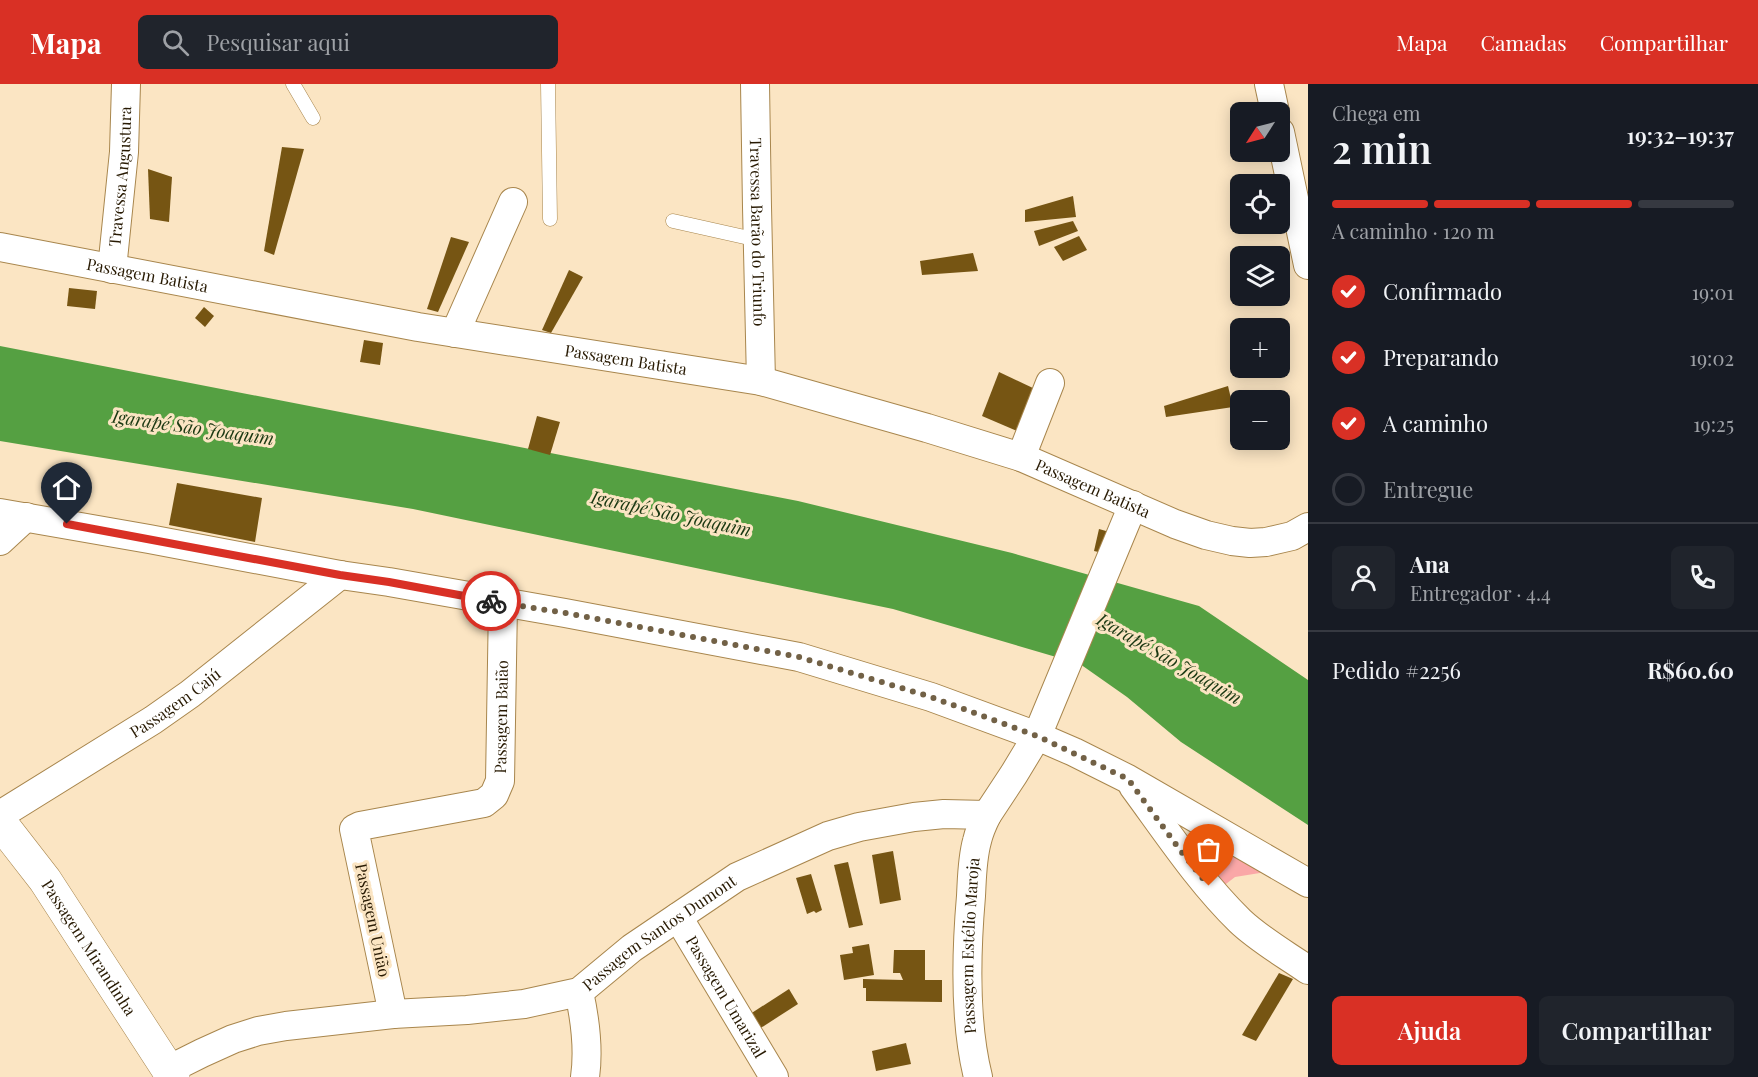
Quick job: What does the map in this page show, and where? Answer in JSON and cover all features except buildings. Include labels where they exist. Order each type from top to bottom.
[{"type":"street","name":"Travessa Angustura","points":[[112,269],[124,152],[126,84]]},
{"type":"street","name":"Travessa Barão do Triunfo","points":[[755,84],[761,381]]},
{"type":"street","points":[[1269,84],[1273,102]]},
{"type":"street","points":[[1286,162],[1308,266]]},
{"type":"street","points":[[455,333],[513,202]]},
{"type":"street","name":"Passagem Batista","points":[[0,248],[455,333],[761,381],[1021,457],[1176,524],[1206,535],[1232,541],[1266,542],[1292,536],[1308,527]]},
{"type":"street","points":[[1021,457],[1050,383]]},
{"type":"street","points":[[987,815],[1037,736],[1133,506]]},
{"type":"street","points":[[0,541],[13,515],[799,657],[931,697],[1037,736],[1128,779],[1308,883]]},
{"type":"street","name":"Passagem Cajú","points":[[0,815],[153,720],[190,694],[340,575]]},
{"type":"street","name":"Passagem Baião","points":[[356,827],[484,803],[498,787],[500,781],[503,603]]},
{"type":"street","points":[[1128,779],[1180,850],[1223,903],[1242,922],[1308,970]]},
{"type":"street","name":"Passagem Santos Dumont","points":[[170,1074],[202,1053],[258,1031],[393,1014],[524,1004],[579,992],[632,948],[737,877],[828,836],[914,817],[944,814],[987,815]]},
{"type":"street","name":"Passagem Estélio Maroja","points":[[978,1077],[970,1037],[969,915],[977,840],[987,815]]},
{"type":"street","name":"Passagem Mirandinha","points":[[0,822],[45,880],[170,1074]]},
{"type":"street","name":"Passagem União","points":[[356,827],[354,832],[393,1014]]},
{"type":"street","name":"Passagem Umarizal","points":[[678,917],[774,1077]]},
{"type":"street","points":[[579,992],[586,1037],[585,1077]]},
{"type":"lane","points":[[293,84],[314,118]]},
{"type":"lane","points":[[548,84],[550,219]]},
{"type":"lane","points":[[673,221],[758,240]]},
{"type":"shaded area","points":[[1198,830],[1266,872],[1235,877],[1222,887],[1188,842]]},
{"type":"water","name":"Igarapé São Joaquim","points":[[0,346],[798,501],[1012,553],[1199,606],[1308,680],[1308,825],[1181,742],[1127,697],[1080,664],[893,609],[413,509],[0,441]]},
{"type":"way so far","points":[[491,601],[799,657],[931,697],[1037,736],[1128,779],[1209,886]]},
{"type":"route","points":[[67,524],[491,601]]}]
